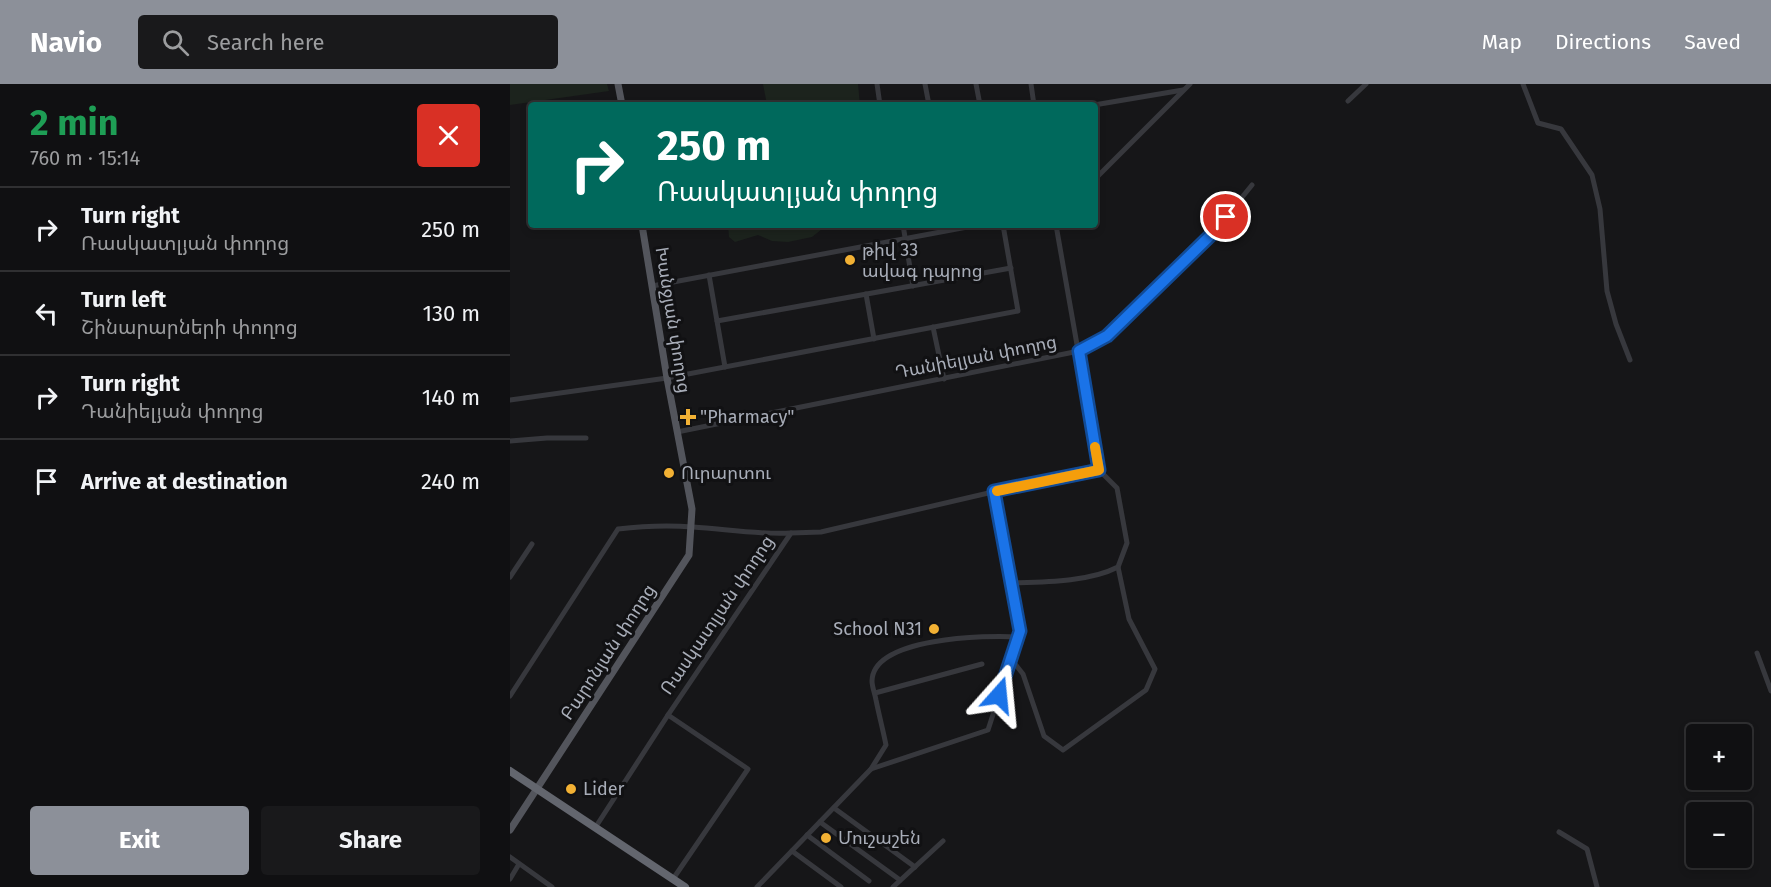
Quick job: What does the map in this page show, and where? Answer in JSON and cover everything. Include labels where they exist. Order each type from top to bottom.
[{"type":"highway","points":[[510,771],[685,887]]},
{"type":"main road","points":[[618,84],[621,102]]},
{"type":"main road","name":"Խանջյան փողոց","points":[[642,228],[667,378],[692,509],[692,527]]},
{"type":"main road","name":"Բարոնյան փողոց","points":[[510,830],[689,555],[692,527]]},
{"type":"street","points":[[877,84],[880,102]]},
{"type":"street","points":[[925,84],[928,102]]},
{"type":"street","points":[[976,84],[979,102]]},
{"type":"street","points":[[1030,84],[1033,102]]},
{"type":"street","points":[[1171,84],[1172,92]]},
{"type":"street","points":[[1098,176],[1190,84]]},
{"type":"street","points":[[1348,101],[1366,84]]},
{"type":"street","points":[[1523,84],[1538,123],[1561,129],[1592,175],[1600,209],[1607,291],[1616,324],[1630,360]]},
{"type":"street","points":[[1098,104],[1184,90]]},
{"type":"street","name":"Դանիելյան փողոց","points":[[677,432],[1079,351],[1107,336],[1213,233],[1252,185]]},
{"type":"street","points":[[904,228],[913,286]]},
{"type":"street","points":[[652,286],[906,239],[952,228]]},
{"type":"street","points":[[510,400],[667,378],[1018,311],[1004,228]]},
{"type":"street","points":[[1011,659],[1023,674],[1044,736],[1063,750],[1146,690],[1155,669],[1129,619],[1118,567],[1127,543],[1118,488],[1099,470],[1057,228]]},
{"type":"street","points":[[717,321],[1011,268]]},
{"type":"street","points":[[709,275],[725,367]]},
{"type":"street","points":[[866,294],[874,339]]},
{"type":"street","points":[[933,327],[944,379]]},
{"type":"street","points":[[510,441],[586,438]]},
{"type":"street","name":"Ռասկատլյան փողոց","points":[[595,828],[791,533],[821,532],[994,491],[1099,470]]},
{"type":"street","points":[[871,769],[988,730],[1020,631],[994,491]]},
{"type":"street","points":[[510,696],[618,529],[645,525],[774,534],[791,533]]},
{"type":"street","points":[[510,577],[532,544]]},
{"type":"street","points":[[1011,583],[1102,574],[1118,567]]},
{"type":"street","points":[[757,887],[871,769],[886,745],[872,681],[875,669],[897,652],[935,640],[1018,637]]},
{"type":"street","points":[[1757,653],[1771,691]]},
{"type":"street","points":[[874,693],[982,664]]},
{"type":"street","points":[[668,715],[748,769],[673,879]]},
{"type":"street","points":[[834,808],[915,867]]},
{"type":"street","points":[[820,822],[900,880]]},
{"type":"street","points":[[1559,832],[1587,849],[1597,887]]},
{"type":"street","points":[[807,835],[869,881]]},
{"type":"street","points":[[893,887],[944,841]]},
{"type":"street","points":[[792,851],[841,887]]},
{"type":"street","points":[[510,858],[552,887]]},
{"type":"street","points":[[510,879],[519,864]]},
{"type":"shaded area","points":[[510,84],[607,84],[609,91],[528,102],[510,105]]},
{"type":"shaded area","points":[[763,84],[858,84],[860,102],[766,102]]},
{"type":"shaded area","points":[[728,228],[823,228],[812,237],[788,242],[772,241],[758,235],[735,242],[729,237]]},
{"type":"slow traffic","points":[[997,491],[1099,470],[1095,447]]},
{"type":"place","name":"թիվ 33 ավագ դպրոց","points":[[850,260]]},
{"type":"place","name":"\"Pharmacy\"","points":[[688,417]]},
{"type":"place","name":"Ուրարտու","points":[[669,473]]},
{"type":"place","name":"School N31","points":[[934,629]]},
{"type":"place","name":"Lider","points":[[571,789]]},
{"type":"place","name":"Մուշաշեն","points":[[826,838]]},
{"type":"route","points":[[999,695],[1020,631],[994,491],[1099,470],[1079,351],[1107,336],[1213,233],[1226,217]]}]
